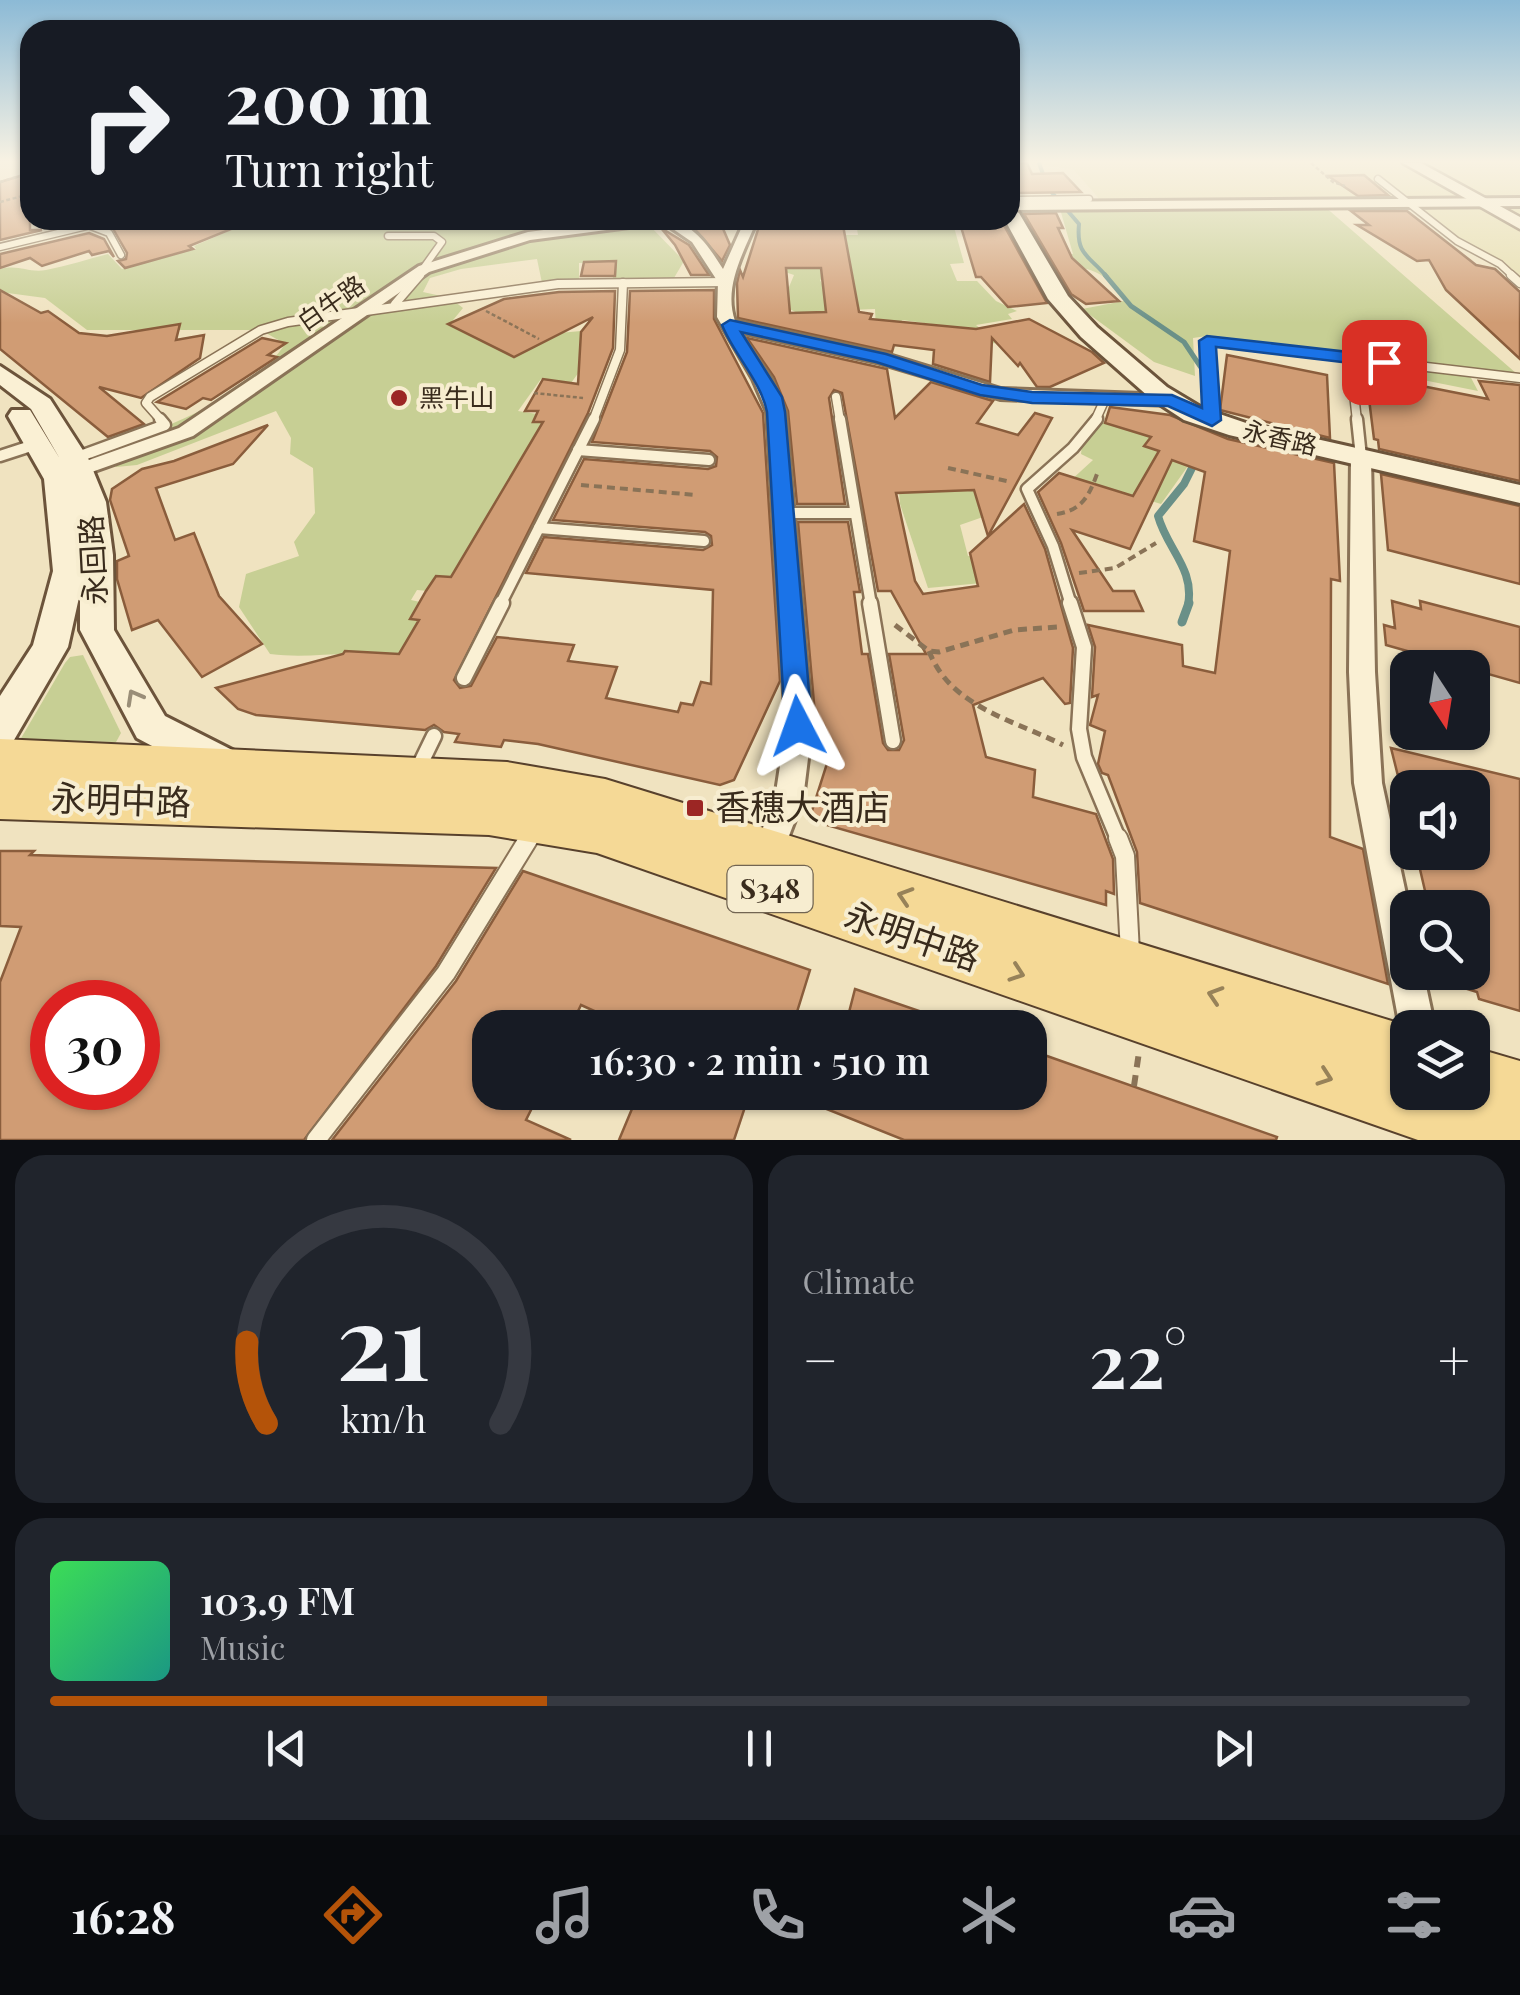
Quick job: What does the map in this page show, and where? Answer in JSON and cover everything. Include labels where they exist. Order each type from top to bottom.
[{"type":"main road","name":"永香路","points":[[1020,225],[1059,299],[1090,332],[1172,400],[1212,420],[1520,494]]},
{"type":"main road","name":"永回路","points":[[0,373],[41,404],[62,457],[69,571],[50,647],[0,729]]},
{"type":"main road","name":"永回路","points":[[0,390],[62,457],[91,502],[97,630],[151,726],[238,772]]},
{"type":"main road","points":[[0,758],[97,586]]},
{"type":"main road","name":"永明中路","points":[[0,758],[238,772],[424,758],[507,783],[606,800],[1390,1050]]},
{"type":"main road","name":"永明中路","points":[[0,798],[490,813],[597,830],[1509,1140]]},
{"type":"main road","points":[[1490,1083],[1520,1092]]},
{"type":"street","name":"白牛路","points":[[62,457],[186,432],[416,275],[475,251],[528,236],[574,230]]},
{"type":"street","points":[[682,230],[697,239],[726,282]]},
{"type":"street","points":[[747,230],[726,282],[721,310],[740,348],[773,397],[798,726],[790,800],[768,852]]},
{"type":"street","points":[[730,325],[880,358],[980,390],[1032,398],[1172,400]]},
{"type":"street","points":[[1360,457],[1362,672],[1368,783],[1414,1010]]},
{"type":"lane","points":[[1426,216],[1458,241],[1500,264],[1520,283]]},
{"type":"lane","points":[[0,247],[71,230]]},
{"type":"lane","points":[[103,230],[109,233],[121,256]]},
{"type":"lane","points":[[388,236],[442,239],[436,256],[395,304]]},
{"type":"lane","points":[[0,456],[62,457],[165,424],[146,402],[150,397],[261,330],[453,295],[623,283],[726,282]]},
{"type":"lane","points":[[464,678],[603,400],[620,350],[623,283]]},
{"type":"lane","points":[[1212,420],[1207,341],[1520,378]]},
{"type":"lane","points":[[1350,358],[1360,457]]},
{"type":"lane","points":[[836,397],[893,740]]},
{"type":"lane","points":[[1105,399],[1094,424],[1062,460],[1027,490],[1053,546],[1084,647],[1079,729],[1084,759],[1125,856],[1132,936],[1128,968]]},
{"type":"lane","points":[[578,450],[709,460]]},
{"type":"lane","points":[[783,513],[855,513]]},
{"type":"lane","points":[[539,528],[704,541]]},
{"type":"lane","points":[[316,1140],[446,973],[540,820]]},
{"type":"path","points":[[453,295],[459,303],[488,312],[540,339]]},
{"type":"path","points":[[534,393],[603,400]]},
{"type":"path","points":[[948,468],[1030,487]]},
{"type":"path","points":[[1037,515],[1064,514],[1081,507],[1091,496],[1097,474]]},
{"type":"path","points":[[561,484],[696,496]]},
{"type":"path","points":[[1059,573],[1115,568],[1156,542]]},
{"type":"path","points":[[874,626],[893,624],[910,634],[928,651],[936,672],[956,690],[1002,718],[1044,734],[1084,759]]},
{"type":"path","points":[[928,651],[970,645],[1027,628],[1077,625]]},
{"type":"path","points":[[1134,1086],[1141,1037]]},
{"type":"shaded area","points":[[1426,216],[1520,216],[1520,280],[1457,241]]},
{"type":"green space","points":[[1062,216],[1336,216],[1517,374],[1207,336],[1193,338],[1195,376],[1154,362],[1082,309],[1129,300],[1108,280],[1081,268],[1041,267],[1032,252],[1073,254]]},
{"type":"green space","points":[[231,230],[654,230],[684,261],[674,278],[613,279],[612,262],[579,263],[579,281],[542,283],[537,259],[461,269],[430,278],[423,292],[450,298],[463,308],[449,325],[514,357],[559,333],[581,331],[579,372],[571,383],[541,379],[518,411],[537,414],[534,421],[543,422],[451,577],[437,576],[428,591],[417,590],[411,600],[420,602],[427,620],[396,660],[363,654],[270,654],[239,607],[246,574],[299,556],[294,542],[315,513],[313,468],[290,454],[291,438],[276,411],[137,465],[116,467],[108,458],[110,452],[205,408],[250,381],[285,344],[261,330],[87,330],[45,298],[0,292],[0,269],[46,270],[108,254],[122,269],[196,249],[194,246]]},
{"type":"green space","points":[[857,230],[955,230],[964,263],[950,264],[957,281],[977,281],[996,301],[1017,311],[1008,314],[1012,319],[976,325],[997,343],[964,346],[962,328],[902,320],[896,335],[876,331],[875,309],[809,319],[778,303],[764,287],[789,287],[794,275],[782,271],[736,281],[757,267],[829,267],[828,275],[820,280],[823,286],[852,284],[842,235],[858,235]]},
{"type":"green space","points":[[1370,364],[1470,376],[1478,391],[1373,370],[1367,368]]},
{"type":"green space","points":[[1103,422],[1151,437],[1145,446],[1188,466],[1161,504],[1099,485],[1069,482],[1093,460],[1081,454],[1082,445]]},
{"type":"green space","points":[[896,452],[974,487],[983,517],[960,525],[968,556],[987,558],[993,582],[928,588],[900,504]]},
{"type":"green space","points":[[83,655],[121,733],[116,742],[20,740],[65,663],[70,657]]},
{"type":"building","points":[[0,216],[20,216],[20,230],[42,230],[0,240]]},
{"type":"building","points":[[1025,216],[1057,216],[1063,228],[1058,228],[1072,258],[1119,301],[1086,304],[1071,294]]},
{"type":"building","points":[[1358,216],[1414,216],[1476,265],[1495,269],[1520,292],[1520,359],[1446,290],[1429,260],[1417,261],[1357,225],[1369,225]]},
{"type":"building","points":[[114,230],[229,230],[189,246],[193,249],[125,268],[118,261],[126,259],[127,253]]},
{"type":"building","points":[[663,230],[689,245],[709,275],[691,275]]},
{"type":"building","points":[[695,230],[724,230],[730,245],[722,261]]},
{"type":"building","points":[[758,230],[844,230],[859,312],[872,314],[870,319],[976,329],[1029,319],[1092,352],[1104,363],[1050,387],[1037,387],[1020,363],[1018,366],[992,338],[990,382],[933,364],[934,350],[894,345],[892,352],[738,318],[740,270],[743,277]],"holes":[[[786,268],[821,268],[826,312],[790,313]]]},
{"type":"building","points":[[962,230],[1007,230],[1047,303],[1008,307],[981,277],[976,277]]},
{"type":"building","points":[[89,233],[104,239],[114,257],[109,251],[92,255],[89,251],[42,266],[30,258],[0,268],[0,254]]},
{"type":"building","points":[[616,261],[615,276],[581,276],[584,262]]},
{"type":"building","points":[[0,290],[41,313],[48,311],[79,333],[107,336],[180,324],[176,340],[204,335],[200,358],[141,398],[99,387],[144,424],[108,437],[0,349]]},
{"type":"building","points":[[714,290],[714,319],[763,413],[780,681],[734,780],[720,785],[538,744],[504,740],[501,747],[455,742],[459,734],[444,732],[434,725],[425,730],[256,715],[238,709],[216,688],[345,651],[399,654],[419,620],[410,619],[426,591],[436,576],[451,577],[543,422],[533,422],[538,411],[525,411],[543,379],[578,384],[581,332],[593,317],[514,357],[448,324],[504,299],[559,292],[615,291],[613,348],[588,413],[454,680],[460,688],[471,686],[497,637],[574,645],[568,661],[617,667],[606,698],[678,712],[681,703],[693,705],[701,682],[711,684],[713,590],[526,573],[544,537],[703,550],[712,545],[711,536],[705,532],[553,520],[584,459],[708,469],[716,466],[717,457],[710,451],[592,442],[627,352],[630,291]]},
{"type":"building","points":[[262,338],[286,343],[268,355],[277,357],[211,400],[203,398],[186,409],[157,402]]},
{"type":"building","points":[[747,338],[887,369],[895,418],[931,382],[993,401],[977,423],[1018,435],[1035,413],[1052,418],[988,536],[974,490],[896,493],[915,581],[923,594],[978,586],[970,553],[1024,504],[1045,549],[1073,648],[1070,703],[1065,704],[1043,678],[973,705],[986,757],[1035,770],[1033,797],[1096,814],[1113,859],[1114,894],[1106,891],[1106,905],[809,820],[830,754],[812,754],[816,726],[798,522],[848,522],[860,592],[854,592],[862,654],[868,654],[883,743],[888,750],[899,750],[904,740],[889,654],[926,654],[891,591],[878,591],[842,393],[834,390],[829,398],[845,504],[797,504],[788,411],[774,377]]},
{"type":"building","points":[[1227,355],[1327,375],[1330,438],[1220,410]]},
{"type":"building","points":[[1366,375],[1488,399],[1479,381],[1520,385],[1520,481],[1379,449],[1378,440],[1374,439]]},
{"type":"building","points":[[1110,407],[1170,415],[1228,439],[1334,463],[1340,581],[1331,579],[1330,837],[1363,849],[1388,984],[1140,903],[1137,852],[1108,775],[1102,773],[1098,764],[1105,731],[1090,725],[1098,695],[1092,697],[1095,647],[1088,625],[1182,645],[1183,666],[1215,673],[1230,551],[1194,541],[1205,472],[1172,460],[1130,549],[1072,530],[1113,591],[1134,591],[1143,611],[1084,611],[1061,543],[1038,492],[1059,473],[1133,496],[1159,451],[1144,446],[1151,437],[1105,423]]},
{"type":"building","points":[[268,425],[233,464],[156,488],[175,540],[194,533],[219,596],[262,644],[202,677],[158,620],[132,630],[117,579],[117,561],[129,556],[110,500],[112,489],[142,469]]},
{"type":"building","points":[[1381,474],[1520,506],[1520,584],[1388,550]]},
{"type":"building","points":[[1392,601],[1421,609],[1420,601],[1520,627],[1520,683],[1490,674],[1490,650],[1404,650],[1386,645],[1384,625],[1395,628]]},
{"type":"building","points":[[1392,750],[1483,770],[1396,770]]},
{"type":"building","points":[[1490,772],[1520,779],[1520,1011],[1479,999],[1477,992],[1471,990],[1490,990],[1490,890],[1425,890],[1420,870],[1490,870]]},
{"type":"building","points":[[0,851],[496,868],[436,966],[304,1140],[0,1140],[0,982],[21,927],[0,926]]},
{"type":"building","points":[[523,871],[810,970],[798,1010],[592,1010],[581,1005],[579,1010],[472,1010],[472,1110],[531,1110],[526,1120],[571,1140],[332,1140],[456,981]]},
{"type":"building","points":[[855,989],[916,1010],[850,1010]]},
{"type":"building","points":[[1047,1056],[1277,1137],[1276,1140],[904,1140],[829,1110],[1047,1110]]},
{"type":"building","points":[[632,1110],[744,1110],[734,1140],[619,1140]]},
{"type":"waterway","points":[[1072,216],[1079,224],[1082,249],[1107,277]]},
{"type":"waterway","points":[[1105,275],[1131,306],[1184,342],[1204,372]]},
{"type":"waterway","points":[[1188,605],[1188,581],[1158,516],[1184,484],[1197,458]]},
{"type":"waterway","points":[[1182,622],[1189,603]]},
{"type":"place","name":"黑牛山","points":[[399,398]]},
{"type":"place","name":"香穗大酒店","points":[[695,808]]},
{"type":"route","points":[[798,726],[776,412],[773,397],[733,337],[730,325],[880,358],[980,390],[1032,398],[1172,400],[1212,420],[1207,341],[1384,362]]}]
